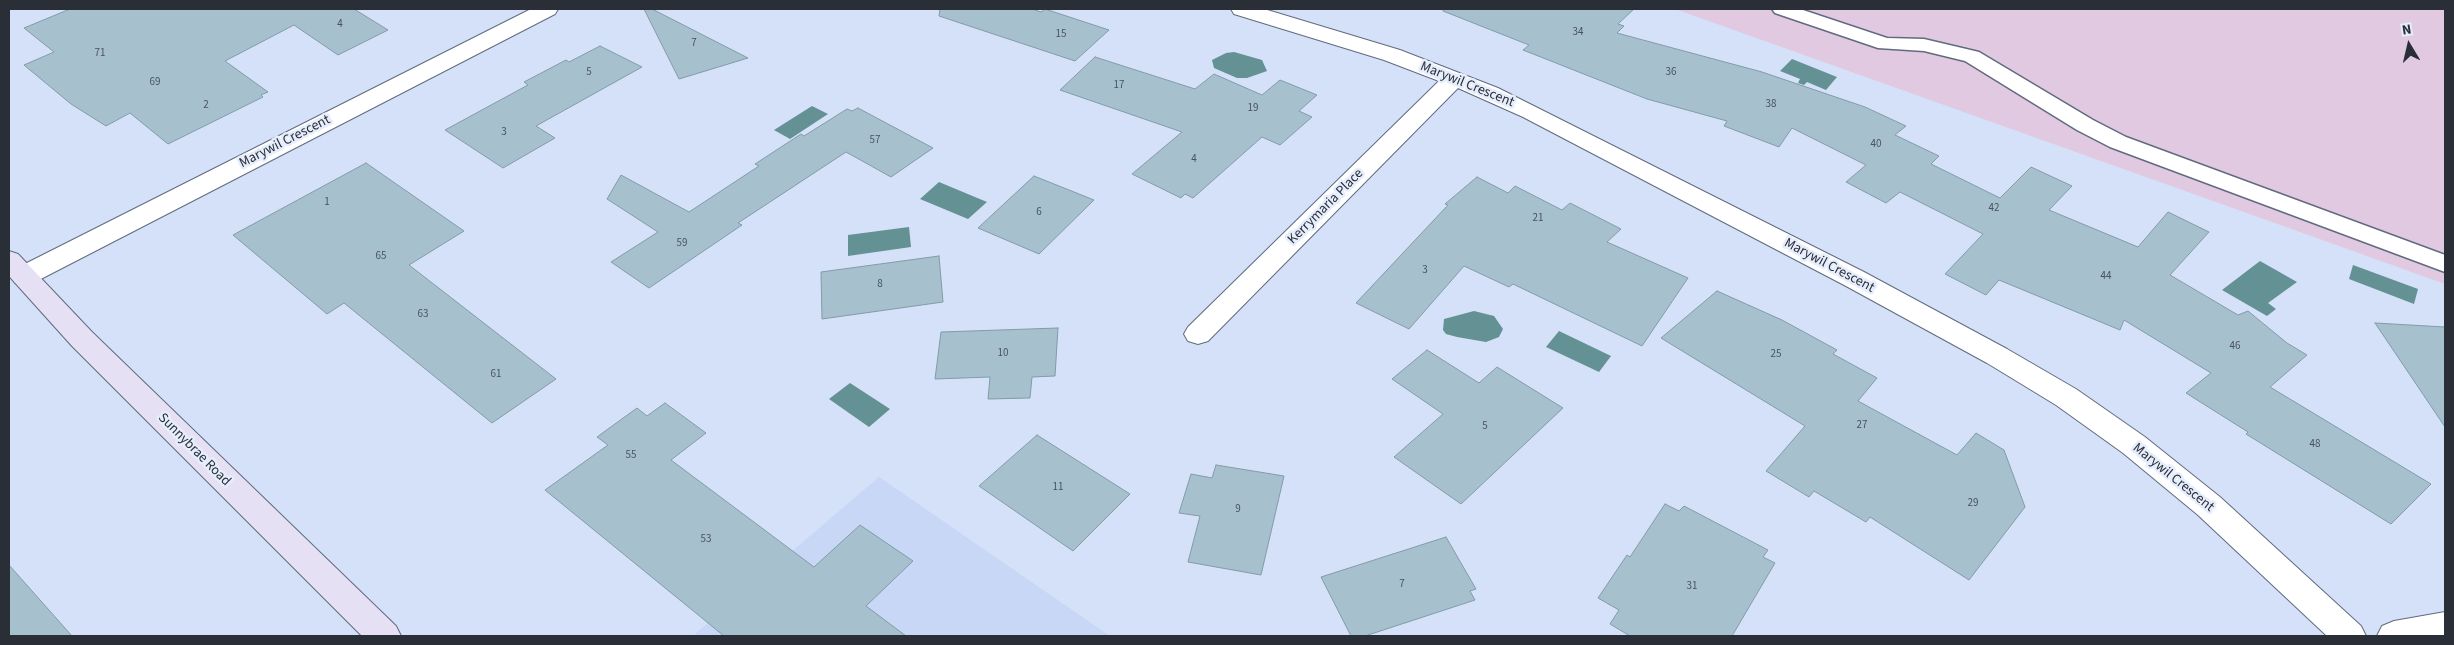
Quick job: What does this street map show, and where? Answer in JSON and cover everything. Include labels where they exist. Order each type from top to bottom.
[{"type":"main road","name":"Sunnybrae Road","points":[[17,268],[82,338],[384,636]]},
{"type":"street","name":"Marywil Crescent","points":[[17,268],[547,9]]},
{"type":"street","name":"Marywil Crescent","points":[[1242,9],[1392,55],[1506,100],[1855,279],[1997,356],[2066,397],[2134,445],[2209,506],[2349,636]]},
{"type":"street","name":"Kerrymaria Place","points":[[1198,334],[1454,79]]},
{"type":"street","points":[[2394,636],[2445,626]]},
{"type":"lane","points":[[1782,9],[1885,44],[1924,45],[1972,56],[2021,84],[2085,125],[2118,142],[2445,264]]},
{"type":"shaded area","points":[[1675,9],[2445,9],[2445,284],[2286,227]]},
{"type":"shaded area","points":[[1234,52],[1262,60],[1267,71],[1247,78],[1237,78],[1214,68],[1212,60],[1226,53]]},
{"type":"shaded area","points":[[1792,59],[1837,77],[1826,90],[1807,82],[1804,85],[1798,83],[1800,79],[1780,71]]},
{"type":"shaded area","points":[[812,106],[828,114],[790,139],[774,130]]},
{"type":"shaded area","points":[[939,182],[987,202],[968,219],[920,199]]},
{"type":"shaded area","points":[[909,227],[911,247],[848,256],[848,235]]},
{"type":"shaded area","points":[[2260,261],[2297,282],[2268,303],[2276,309],[2267,316],[2222,290]]},
{"type":"shaded area","points":[[2353,265],[2418,289],[2414,304],[2349,279]]},
{"type":"shaded area","points":[[1474,311],[1494,316],[1503,329],[1499,337],[1486,342],[1446,334],[1443,330],[1444,319]]},
{"type":"shaded area","points":[[1559,331],[1611,356],[1599,372],[1546,347]]},
{"type":"shaded area","points":[[850,383],[890,409],[869,427],[829,399]]},
{"type":"shaded area","points":[[879,477],[1110,636],[698,636],[695,634]]},
{"type":"building","points":[[70,9],[354,9],[388,30],[338,55],[294,25],[225,61],[268,92],[261,95],[263,97],[168,144],[130,113],[106,126],[71,104],[24,65],[54,52],[24,28]]},
{"type":"building","points":[[644,9],[652,9],[748,58],[679,79]]},
{"type":"building","points":[[940,9],[1032,9],[1041,12],[1045,9],[1109,30],[1075,61],[939,16]]},
{"type":"building","points":[[1443,9],[1634,9],[1618,24],[1624,26],[1617,33],[1762,72],[1865,107],[1906,126],[1895,135],[1939,156],[1931,164],[2000,198],[2031,167],[2072,186],[2049,210],[2138,247],[2168,212],[2209,232],[2170,275],[2238,315],[2248,311],[2287,343],[2307,355],[2270,387],[2431,484],[2391,524],[2246,434],[2248,432],[2186,393],[2211,373],[2124,320],[2120,330],[1999,280],[1986,295],[1945,274],[1983,234],[1900,192],[1886,203],[1846,182],[1866,165],[1792,128],[1779,147],[1724,126],[1727,121],[1647,99],[1523,50],[1529,45],[1443,11]]},
{"type":"building","points":[[600,46],[642,67],[536,126],[555,138],[503,168],[445,130],[528,85],[524,82],[566,60],[569,62]]},
{"type":"building","points":[[1095,57],[1195,89],[1214,74],[1262,95],[1280,80],[1317,95],[1299,111],[1312,117],[1280,145],[1262,137],[1193,198],[1185,194],[1181,198],[1132,174],[1182,132],[1060,90]]},
{"type":"building","points":[[858,108],[933,148],[891,177],[846,152],[738,223],[742,225],[649,288],[611,262],[658,232],[607,199],[621,175],[689,212],[759,166],[755,164],[801,134],[804,136],[847,109],[852,111]]},
{"type":"building","points":[[366,163],[464,231],[409,265],[556,379],[492,423],[344,303],[327,314],[233,235]]},
{"type":"building","points":[[1034,176],[1094,200],[1039,254],[978,228]]},
{"type":"building","points":[[1477,177],[1508,193],[1515,186],[1562,210],[1570,203],[1621,229],[1607,242],[1688,278],[1642,346],[1513,284],[1509,287],[1464,266],[1409,329],[1356,303],[1448,205],[1445,204]]},
{"type":"building","points":[[939,256],[943,302],[822,319],[821,272]]},
{"type":"building","points":[[1717,291],[1782,320],[1837,350],[1833,354],[1877,378],[1858,401],[1957,455],[1976,433],[2004,450],[2025,507],[1969,580],[1870,517],[1866,522],[1814,491],[1809,497],[1766,471],[1805,426],[1661,338]]},
{"type":"building","points":[[2375,323],[2445,327],[2445,427]]},
{"type":"building","points":[[1058,328],[1055,376],[1032,377],[1030,398],[988,399],[990,377],[935,379],[941,332]]},
{"type":"building","points":[[1427,350],[1479,383],[1497,367],[1563,408],[1461,504],[1394,457],[1443,414],[1392,379]]},
{"type":"building","points":[[665,403],[706,433],[671,460],[814,567],[860,525],[913,561],[866,606],[906,636],[724,636],[545,490],[608,445],[597,437],[637,408],[647,416]]},
{"type":"building","points":[[1037,435],[1130,494],[1073,551],[979,486]]},
{"type":"building","points":[[1216,465],[1284,476],[1261,575],[1188,562],[1200,516],[1179,513],[1191,474],[1212,478]]},
{"type":"building","points":[[1665,504],[1679,511],[1684,506],[1768,550],[1763,557],[1775,563],[1732,636],[1630,636],[1610,624],[1619,610],[1598,598],[1627,555],[1630,557]]},
{"type":"building","points":[[1446,537],[1476,589],[1470,591],[1475,600],[1365,636],[1351,636],[1321,577]]},
{"type":"building","points":[[9,565],[72,636],[9,636]]}]
